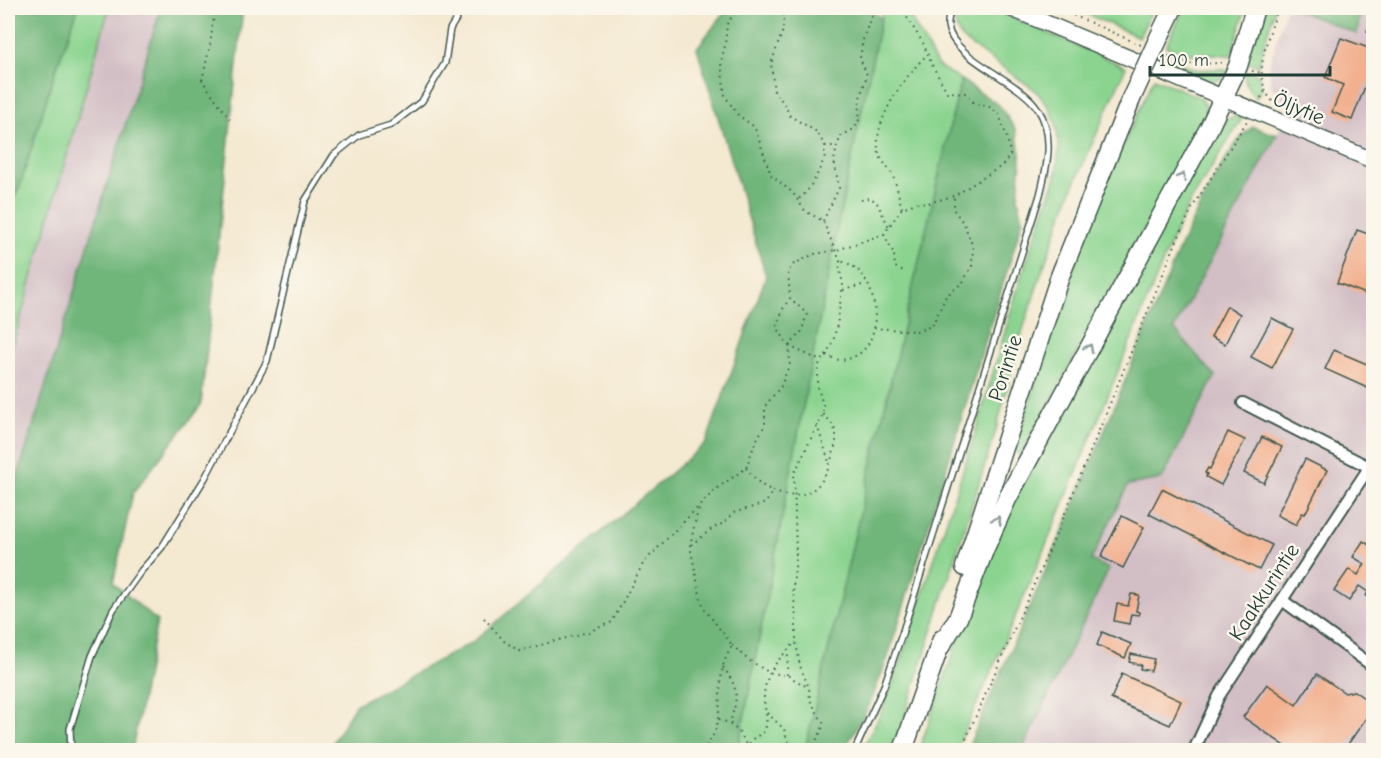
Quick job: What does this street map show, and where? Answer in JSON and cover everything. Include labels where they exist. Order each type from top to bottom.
[{"type":"highway","name":"Porintie","points":[[903,750],[1060,276],[1131,99],[1173,8]]},
{"type":"highway","points":[[938,650],[958,618],[985,548],[1007,500],[1223,98],[1238,66],[1255,8]]},
{"type":"main road","name":"Öljytie","points":[[1010,8],[1374,161]]},
{"type":"street","points":[[1243,403],[1371,464]]},
{"type":"street","name":"Kaakkurintie","points":[[1194,750],[1219,696],[1371,464]]},
{"type":"street","points":[[1282,600],[1374,667]]},
{"type":"lane","points":[[72,750],[70,729],[78,701],[92,656],[113,610],[141,571],[162,548],[204,478],[267,361],[305,201],[334,155],[359,135],[391,126],[422,101],[445,63],[450,30],[463,8]]},
{"type":"lane","points":[[855,750],[884,686],[903,634],[1041,195],[1049,146],[1046,128],[1038,108],[1025,95],[960,48],[951,38],[947,24],[951,8]]},
{"type":"path","points":[[215,8],[210,46],[202,80],[231,121]]},
{"type":"path","points":[[738,8],[727,24],[726,46],[721,63],[724,96],[738,115],[756,131],[771,176],[792,193],[805,211],[823,221],[837,250],[843,290],[834,338],[818,366],[818,388],[823,414],[794,474],[796,556],[793,588],[796,642],[800,666],[809,688],[810,700],[823,723],[822,730],[811,750]]},
{"type":"path","points":[[783,8],[783,30],[771,64],[774,92],[784,103],[790,116],[817,132],[825,146],[825,157],[816,177],[806,194],[797,200]]},
{"type":"path","points":[[823,221],[839,189],[834,161],[837,146],[841,136],[854,129],[859,120],[860,98],[867,75],[860,58],[861,49],[870,19],[877,8]]},
{"type":"path","points":[[484,618],[504,641],[519,651],[588,632],[612,622],[644,562],[716,489],[746,468],[755,443],[765,425],[765,406],[780,386],[790,363],[789,346],[777,327],[783,309],[790,298],[788,271],[794,264],[814,254],[837,250],[884,234],[902,208],[919,202],[928,203],[954,196],[1003,165],[1010,155],[999,114],[988,106],[975,104],[965,93],[947,92],[932,65],[924,43],[901,8]]},
{"type":"path","points":[[1278,8],[1267,42],[1261,73],[1265,91],[1271,100],[1284,110]]},
{"type":"path","points":[[902,208],[893,175],[880,155],[879,127],[892,101],[914,67],[928,54]]},
{"type":"path","points":[[961,750],[1061,523],[1192,208],[1265,91]]},
{"type":"path","points":[[825,146],[837,146]]},
{"type":"path","points":[[874,328],[918,331],[932,326],[946,296],[963,282],[972,266],[973,247],[964,224],[954,210],[954,196]]},
{"type":"path","points":[[861,200],[869,198],[876,201],[889,227]]},
{"type":"path","points":[[884,234],[894,254],[895,267],[904,271]]},
{"type":"path","points":[[826,355],[839,360],[862,353],[870,341],[874,328],[872,295],[861,273],[851,264],[840,261]]},
{"type":"path","points":[[843,290],[866,284]]},
{"type":"path","points":[[789,346],[801,333],[807,314],[790,298]]},
{"type":"path","points":[[789,346],[821,361]]},
{"type":"path","points":[[746,468],[760,484],[773,490],[796,497],[814,490],[828,473],[837,443],[834,424],[823,414]]},
{"type":"path","points":[[817,425],[830,464]]},
{"type":"path","points":[[690,546],[713,528],[724,523],[733,513],[766,503],[773,490]]},
{"type":"path","points":[[702,503],[690,546],[701,600],[706,611],[732,645],[747,659],[770,673],[787,675],[809,688]]},
{"type":"path","points":[[748,750],[753,737],[761,734],[766,728],[767,713],[764,698],[770,673],[779,658],[796,642]]},
{"type":"path","points":[[704,750],[711,742],[719,719],[723,667],[732,645]]},
{"type":"path","points":[[787,675],[788,650]]},
{"type":"path","points":[[723,667],[735,683],[735,706],[731,714],[731,724]]},
{"type":"path","points":[[767,713],[784,729],[787,740],[795,750]]},
{"type":"path","points":[[719,719],[731,724],[742,733],[748,750]]},
{"type":"shaded area","points":[[78,8],[161,8],[8,508],[8,209],[20,186]]},
{"type":"shaded area","points":[[1286,8],[1293,8],[1356,34],[1361,8],[1373,8],[1373,750],[1022,750],[1109,570],[1091,560],[1128,485],[1162,478],[1174,329],[1277,135],[1288,108],[1271,86],[1269,66]]},
{"type":"green space","points":[[8,8],[78,8],[53,78],[20,186],[8,209]]},
{"type":"green space","points":[[78,8],[109,8],[8,362],[8,209],[20,186],[53,78]]},
{"type":"green space","points":[[161,8],[243,8],[201,405],[133,493],[113,583],[157,621],[132,750],[8,750],[8,508]]},
{"type":"green space","points":[[728,8],[868,8],[881,18],[838,223],[738,750],[328,750],[355,705],[473,642],[706,443],[766,276],[697,48]]},
{"type":"green space","points":[[883,8],[910,8],[909,15],[938,66],[961,80],[805,750],[738,750],[838,223]]},
{"type":"green space","points":[[959,8],[990,8],[1126,67],[1070,194],[1041,274],[1024,326],[996,430],[894,750],[862,750],[882,711],[902,658],[978,424],[1021,277],[1056,177],[1059,148],[1056,123],[1048,106],[1035,90],[962,39],[955,24]]},
{"type":"green space","points":[[1073,8],[1153,8],[1139,37]]},
{"type":"green space","points":[[1184,8],[1246,8],[1231,56],[1184,53],[1166,46]]},
{"type":"green space","points":[[1260,8],[1275,8],[1258,66],[1245,62]]},
{"type":"green space","points":[[1293,8],[1361,8],[1357,34],[1300,11]]},
{"type":"green space","points":[[1161,57],[1197,70],[1228,71],[1219,80],[1206,81],[1160,60]]},
{"type":"green space","points":[[1245,71],[1259,75],[1261,89],[1256,98],[1247,86]]},
{"type":"green space","points":[[1154,78],[1201,98],[1206,106],[1207,115],[1022,453],[1018,454],[1015,449],[1063,295],[1103,188]]},
{"type":"green space","points":[[961,80],[999,105],[1016,130],[1021,159],[1018,198],[1023,219],[888,657],[869,706],[844,750],[805,750]]},
{"type":"green space","points":[[1232,117],[1243,117],[1189,204],[1170,244],[1039,562],[956,750],[919,750],[996,532],[1213,131],[1222,122]]},
{"type":"green space","points":[[1253,127],[1277,135],[1174,329],[1215,376],[1162,479],[1128,485],[1091,560],[1109,569],[1022,750],[967,750],[1065,526],[1180,247],[1223,163],[1244,134]]},
{"type":"building","points":[[1374,17],[1374,34],[1367,31]]},
{"type":"building","points":[[1341,38],[1374,50],[1374,87],[1366,84],[1352,120],[1332,112],[1343,85],[1325,77]]},
{"type":"building","points":[[1357,230],[1374,236],[1374,297],[1337,283]]},
{"type":"building","points":[[1227,306],[1240,314],[1225,344],[1211,337]]},
{"type":"building","points":[[1272,318],[1293,329],[1272,368],[1251,357]]},
{"type":"building","points":[[1334,350],[1374,367],[1374,391],[1325,369]]},
{"type":"building","points":[[1228,432],[1245,440],[1221,485],[1206,477],[1205,473],[1208,468],[1210,469]]},
{"type":"building","points":[[1262,437],[1282,447],[1264,483],[1244,473]]},
{"type":"building","points":[[1305,459],[1327,470],[1305,514],[1302,513],[1296,525],[1277,515]]},
{"type":"building","points":[[1162,489],[1272,545],[1259,570],[1149,514]]},
{"type":"building","points":[[1122,516],[1144,527],[1123,568],[1101,557]]},
{"type":"building","points":[[1363,541],[1374,548],[1374,600],[1366,596],[1368,592],[1359,586],[1349,601],[1334,591],[1349,569],[1358,575],[1365,564],[1353,557]]},
{"type":"building","points":[[1131,594],[1139,595],[1136,611],[1139,615],[1131,614],[1129,624],[1114,621],[1117,604],[1128,606]]},
{"type":"building","points":[[1102,632],[1131,644],[1125,658],[1097,645]]},
{"type":"building","points":[[1131,654],[1154,659],[1151,671],[1140,669],[1141,665],[1129,662]]},
{"type":"building","points":[[1122,674],[1181,701],[1170,725],[1111,699]]},
{"type":"building","points":[[1317,674],[1345,693],[1354,691],[1374,705],[1344,750],[1291,750],[1243,717],[1267,684],[1296,705]]}]
